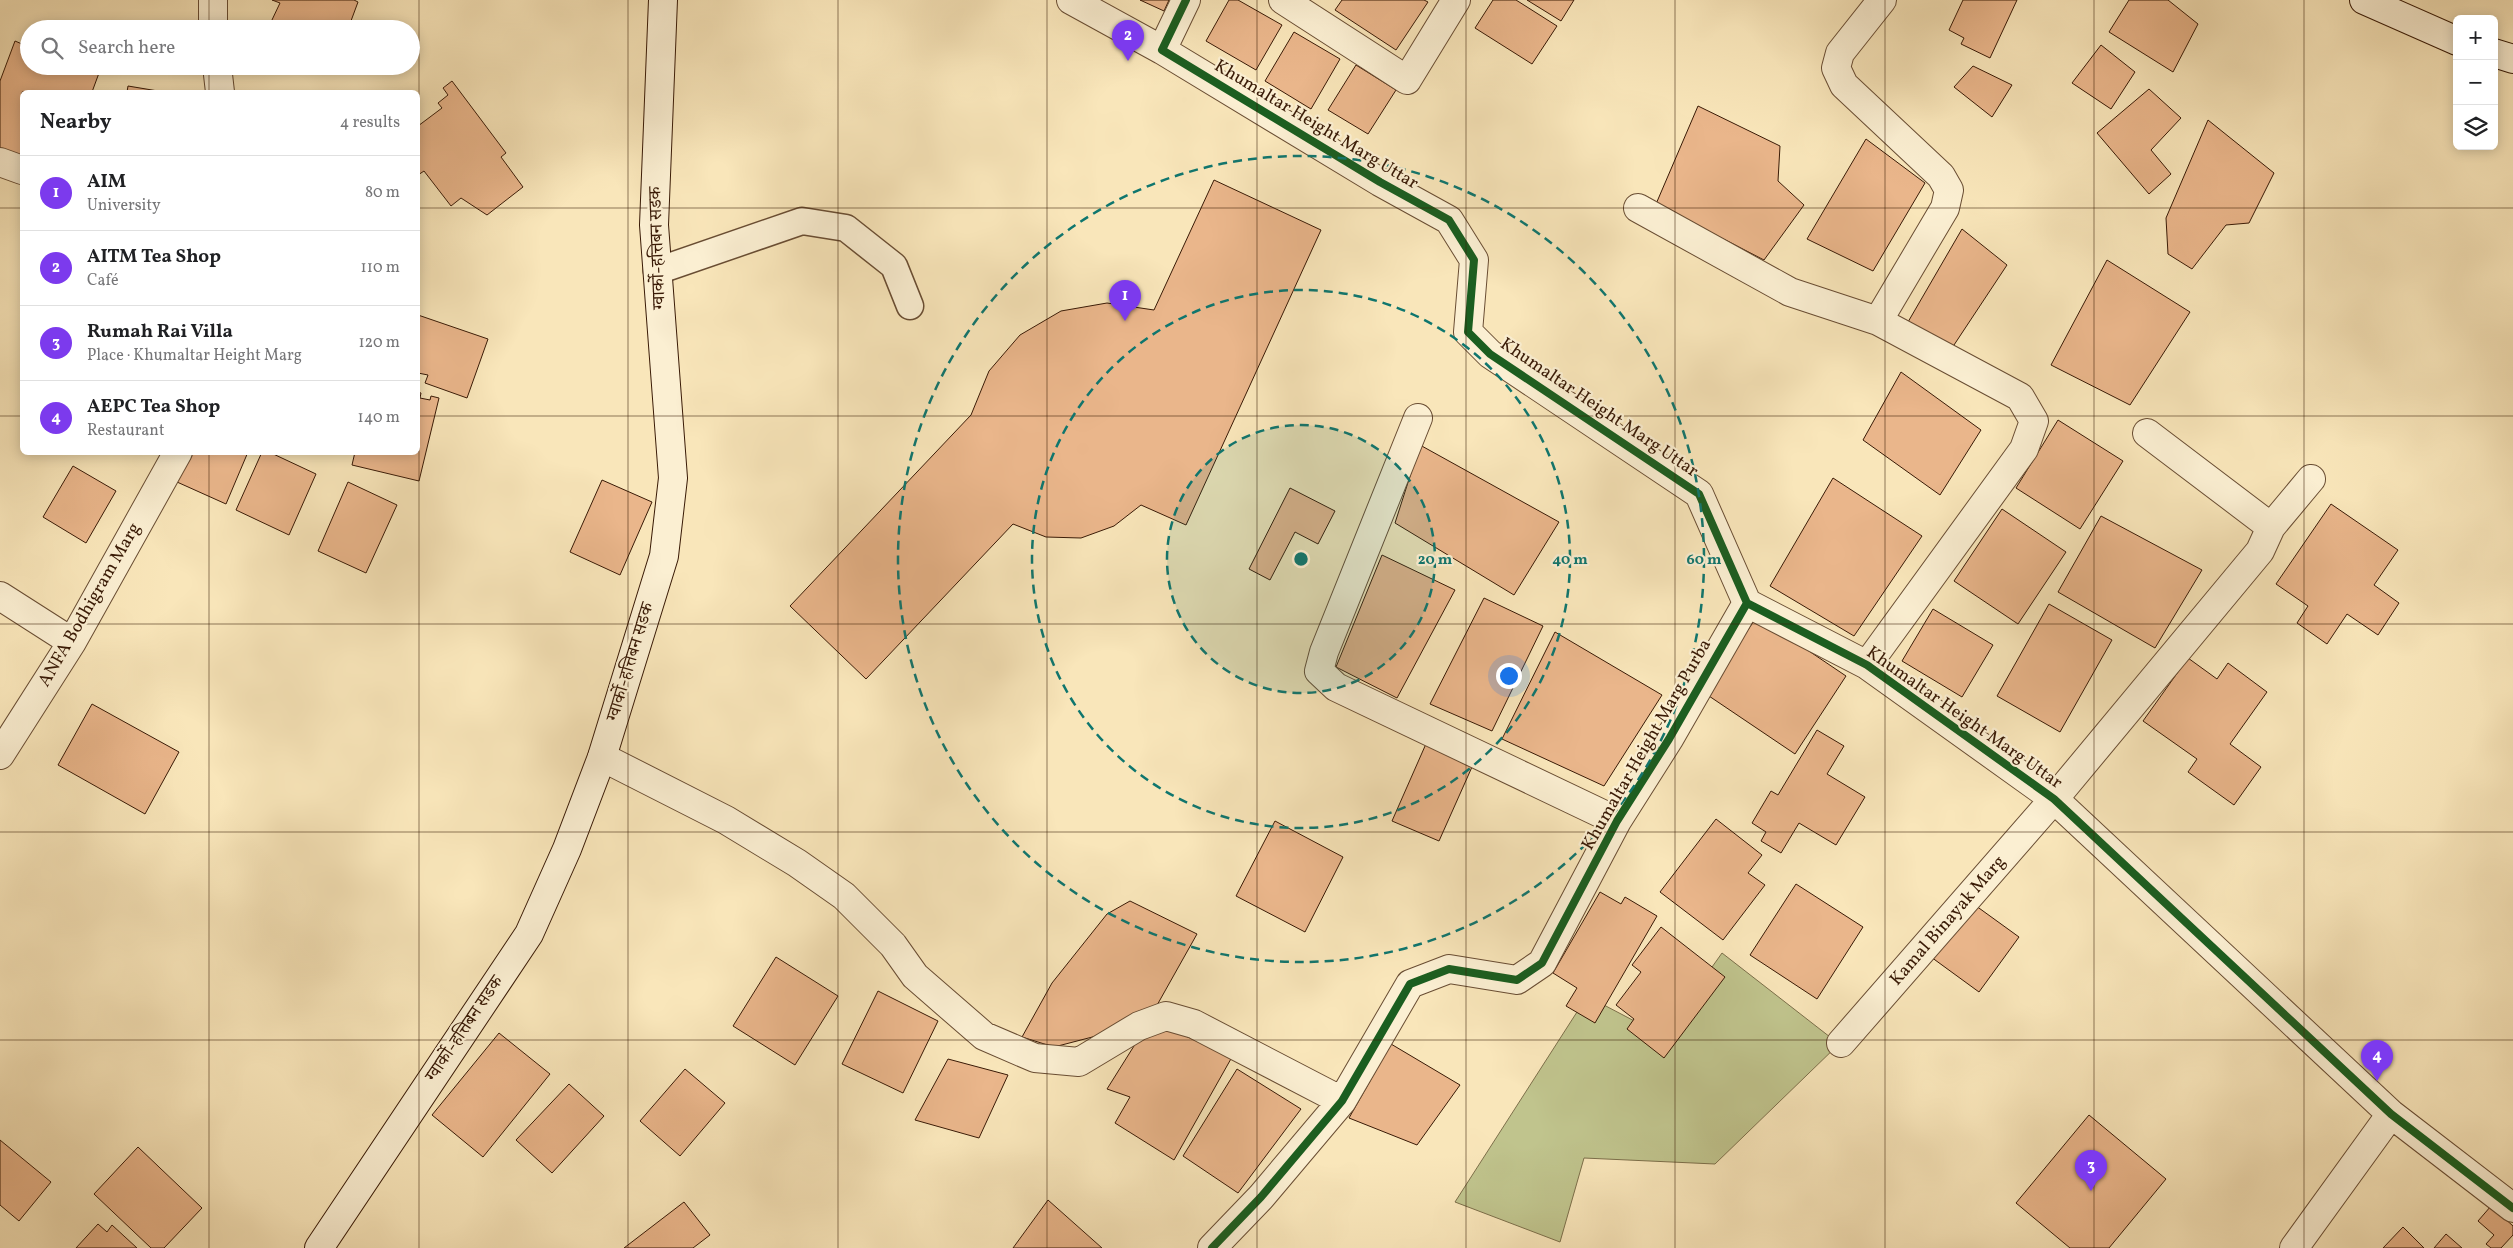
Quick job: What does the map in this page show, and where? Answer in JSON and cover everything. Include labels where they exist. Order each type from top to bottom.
[{"type":"street","points":[[213,0],[213,20]]},
{"type":"street","name":"ग्वार्को-हत्तिबन सडक","points":[[319,1248],[529,934],[567,849],[602,757],[664,556],[673,478],[654,225],[663,0]]},
{"type":"street","name":"Khumaltar Height Marg Uttar","points":[[1071,0],[1162,50],[1380,182],[1449,220],[1474,260],[1468,332],[1490,354],[1699,494],[1746,603],[1867,665],[2054,799],[2391,1114],[2513,1208]]},
{"type":"street","points":[[1162,50],[1186,0]]},
{"type":"street","points":[[1283,0],[1407,80],[1456,0]]},
{"type":"street","points":[[1878,321],[1945,208],[1949,190],[1941,176],[1844,85],[1836,68],[1840,53],[1882,0]]},
{"type":"street","points":[[2364,0],[2453,39]]},
{"type":"street","points":[[2498,54],[2513,59]]},
{"type":"street","points":[[218,75],[220,90]]},
{"type":"street","points":[[0,162],[20,169]]},
{"type":"street","points":[[1638,208],[1790,292],[1878,321],[2020,397],[2034,421],[2024,448],[1867,665]]},
{"type":"street","points":[[1418,418],[1324,652],[1320,671],[1336,687],[1618,821]]},
{"type":"street","points":[[2147,433],[2271,528]]},
{"type":"street","name":"ANFA Bodhigram Marg","points":[[0,755],[72,642],[176,455]]},
{"type":"street","name":"Kamal Binayak Marg","points":[[1842,1043],[2054,799],[2260,551],[2271,528],[2311,479]]},
{"type":"street","points":[[0,596],[72,642]]},
{"type":"street","name":"Khumaltar Height Marg Purba","points":[[1212,1248],[1261,1197],[1342,1101],[1410,984],[1449,968],[1516,980],[1542,963],[1618,821],[1669,739],[1746,603]]},
{"type":"street","points":[[602,757],[726,820],[797,863],[844,896],[893,945],[915,976],[984,1036],[1035,1058],[1078,1062],[1139,1026],[1166,1016],[1194,1024],[1342,1101]]},
{"type":"street","points":[[2294,1248],[2391,1114]]},
{"type":"lane","points":[[657,271],[802,221],[846,228],[894,266],[910,306]]},
{"type":"green space","points":[[1722,953],[1839,1044],[1715,1164],[1584,1158],[1560,1242],[1455,1202],[1577,1012],[1602,1004],[1663,1036]]},
{"type":"building","points":[[272,0],[354,0],[358,2],[351,20],[272,20],[280,3]]},
{"type":"building","points":[[1140,0],[1169,0],[1164,11]]},
{"type":"building","points":[[1229,0],[1238,0],[1282,25],[1256,70],[1206,41]]},
{"type":"building","points":[[1342,0],[1424,0],[1428,2],[1396,50],[1335,10]]},
{"type":"building","points":[[1493,0],[1516,0],[1557,26],[1532,64],[1475,28]]},
{"type":"building","points":[[1527,0],[1574,0],[1561,21]]},
{"type":"building","points":[[1963,0],[2017,0],[1990,58],[1961,44],[1964,38],[1949,30]]},
{"type":"building","points":[[2129,0],[2168,0],[2198,24],[2173,72],[2109,32]]},
{"type":"building","points":[[1294,32],[1340,59],[1311,109],[1265,81]]},
{"type":"building","points":[[15,41],[20,43],[20,75],[98,75],[93,90],[20,90],[20,160],[0,153],[0,81]]},
{"type":"building","points":[[2101,45],[2135,72],[2111,109],[2072,83]]},
{"type":"building","points":[[1356,65],[1396,90],[1368,134],[1328,110]]},
{"type":"building","points":[[1973,66],[2012,85],[1992,117],[1954,87]]},
{"type":"building","points":[[452,81],[506,153],[501,157],[523,187],[487,215],[461,198],[451,206],[424,171],[420,174],[420,124],[442,108],[438,103],[448,95],[443,88]]},
{"type":"building","points":[[128,86],[152,90],[127,90]]},
{"type":"building","points":[[2149,89],[2181,118],[2151,150],[2171,174],[2149,194],[2097,133]]},
{"type":"building","points":[[1698,106],[1780,146],[1778,181],[1804,205],[1764,260],[1656,204]]},
{"type":"building","points":[[2208,120],[2274,173],[2249,223],[2226,225],[2192,269],[2168,254],[2166,218]]},
{"type":"building","points":[[1866,139],[1925,183],[1873,271],[1807,239]]},
{"type":"building","points":[[1214,180],[1321,230],[1186,525],[1141,505],[1114,526],[1081,538],[1046,537],[1013,524],[866,679],[790,606],[971,415],[989,371],[1020,335],[1061,311],[1107,303],[1154,310]]},
{"type":"building","points":[[1962,229],[2007,265],[1952,348],[1908,322]]},
{"type":"building","points":[[2107,260],[2190,312],[2130,405],[2051,365]]},
{"type":"building","points":[[420,316],[488,339],[467,398],[425,383],[428,375],[420,373]]},
{"type":"building","points":[[1901,372],[1981,430],[1940,495],[1863,440]]},
{"type":"building","points":[[431,396],[439,398],[419,481],[352,465],[354,455],[420,455],[420,398],[430,400]]},
{"type":"building","points":[[2058,420],[2123,461],[2080,529],[2016,488]]},
{"type":"building","points":[[1420,445],[1559,522],[1514,595],[1395,523]]},
{"type":"building","points":[[189,455],[247,455],[226,504],[177,482]]},
{"type":"building","points":[[261,455],[275,455],[316,474],[289,535],[236,510]]},
{"type":"building","points":[[73,466],[116,491],[86,543],[43,517]]},
{"type":"building","points":[[1833,478],[1922,536],[1854,636],[1770,586]]},
{"type":"building","points":[[602,480],[652,502],[620,575],[570,552]]},
{"type":"building","points":[[348,482],[397,505],[366,573],[318,551]]},
{"type":"building","points":[[1290,488],[1335,511],[1318,544],[1295,532],[1270,580],[1249,569]]},
{"type":"building","points":[[2331,504],[2398,550],[2374,585],[2399,603],[2378,635],[2347,614],[2327,644],[2297,623],[2308,606],[2276,584]]},
{"type":"building","points":[[2002,509],[2066,552],[2018,624],[1954,581]]},
{"type":"building","points":[[2101,516],[2202,570],[2155,648],[2058,592]]},
{"type":"building","points":[[1382,555],[1455,590],[1397,698],[1336,667]]},
{"type":"building","points":[[1484,598],[1543,626],[1492,731],[1430,704]]},
{"type":"building","points":[[2049,604],[2112,640],[2060,732],[1997,696]]},
{"type":"building","points":[[1933,609],[1993,645],[1962,697],[1902,661]]},
{"type":"building","points":[[1757,616],[1846,676],[1795,754],[1706,694]]},
{"type":"building","points":[[1555,632],[1662,695],[1604,786],[1502,739]]},
{"type":"building","points":[[2188,658],[2217,679],[2228,663],[2267,692],[2230,744],[2261,767],[2234,805],[2188,772],[2197,759],[2143,721]]},
{"type":"building","points":[[92,704],[179,752],[145,814],[58,765]]},
{"type":"building","points":[[1817,730],[1844,746],[1827,774],[1865,797],[1836,845],[1799,823],[1781,853],[1761,841],[1766,832],[1752,823],[1771,791],[1778,795]]},
{"type":"building","points":[[1429,737],[1476,758],[1439,841],[1392,821]]},
{"type":"building","points":[[1716,819],[1762,855],[1748,873],[1765,885],[1723,940],[1660,892]]},
{"type":"building","points":[[1275,821],[1343,857],[1305,932],[1236,896]]},
{"type":"building","points":[[1796,884],[1863,927],[1817,999],[1750,955]]},
{"type":"building","points":[[1600,892],[1621,904],[1625,897],[1657,916],[1595,1023],[1566,1006],[1577,988],[1553,973]]},
{"type":"building","points":[[1130,901],[1197,934],[1156,1007],[1100,1035],[1054,1047],[1022,1037],[1052,983],[1107,914]]},
{"type":"building","points":[[1972,903],[2019,937],[1979,992],[1931,957]]},
{"type":"building","points":[[1661,927],[1725,977],[1664,1058],[1627,1029],[1634,1019],[1616,1005],[1641,972],[1632,965]]},
{"type":"building","points":[[776,957],[838,996],[795,1065],[733,1026]]},
{"type":"building","points":[[878,991],[938,1021],[903,1093],[842,1064]]},
{"type":"building","points":[[1168,1028],[1232,1057],[1174,1160],[1115,1123],[1130,1097],[1107,1089],[1139,1038]]},
{"type":"building","points":[[499,1033],[550,1074],[483,1157],[432,1115]]},
{"type":"building","points":[[1391,1044],[1460,1085],[1417,1145],[1349,1118]]},
{"type":"building","points":[[948,1059],[1008,1075],[979,1138],[915,1120]]},
{"type":"building","points":[[685,1069],[725,1103],[680,1156],[640,1121]]},
{"type":"building","points":[[1237,1069],[1301,1109],[1238,1193],[1183,1156]]},
{"type":"building","points":[[569,1084],[604,1116],[552,1173],[516,1140]]},
{"type":"building","points":[[2089,1115],[2166,1179],[2109,1248],[2070,1248],[2016,1203]]},
{"type":"building","points":[[0,1140],[51,1182],[19,1221],[0,1205]]},
{"type":"building","points":[[138,1147],[202,1208],[164,1248],[151,1248],[94,1194]]},
{"type":"building","points":[[1048,1200],[1102,1248],[1013,1248]]},
{"type":"building","points":[[684,1202],[710,1235],[693,1248],[624,1248]]},
{"type":"building","points":[[2491,1206],[2513,1226],[2513,1235],[2501,1248],[2491,1248],[2486,1244],[2494,1235],[2478,1221]]},
{"type":"building","points":[[98,1224],[107,1232],[112,1225],[137,1248],[76,1248]]},
{"type":"building","points":[[2403,1227],[2424,1248],[2383,1248]]},
{"type":"building","points":[[2446,1234],[2462,1248],[2434,1248]]},
{"type":"cycle path","points":[[1186,0],[1162,50],[1380,182],[1449,220],[1474,260],[1468,332],[1490,354],[1699,494],[1747,603],[1867,665],[2054,799],[2391,1114],[2513,1208]]},
{"type":"cycle path","points":[[1212,1248],[1261,1197],[1342,1101],[1410,984],[1449,969],[1517,980],[1542,963],[1617,821],[1669,739],[1747,603]]},
{"type":"place","name":"AITM Tea Shop","points":[[1128,61]]},
{"type":"place","name":"AIM","points":[[1125,321]]},
{"type":"place","name":"AEPC Tea Shop","points":[[2377,1081]]},
{"type":"place","name":"Rumah Rai Villa","points":[[2091,1191]]}]
